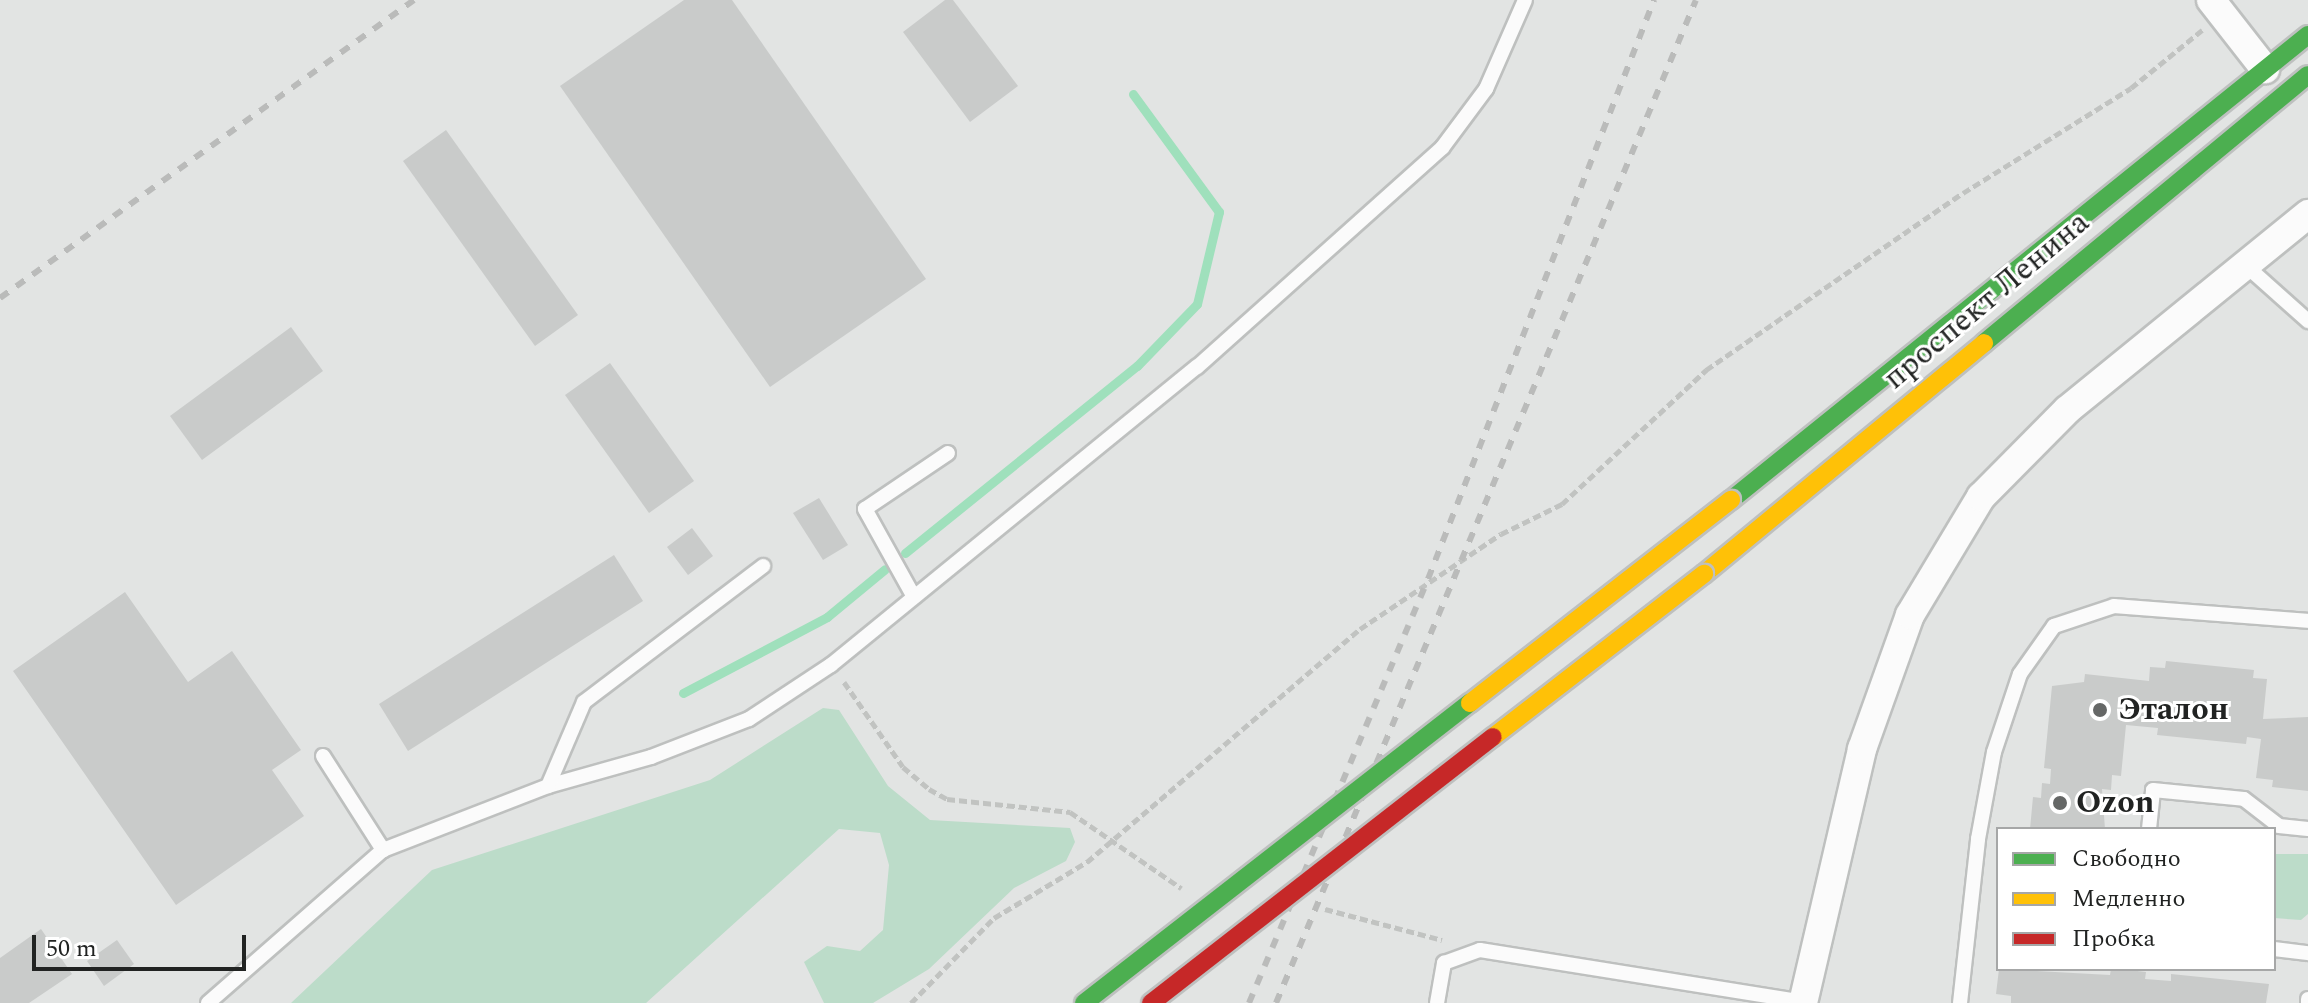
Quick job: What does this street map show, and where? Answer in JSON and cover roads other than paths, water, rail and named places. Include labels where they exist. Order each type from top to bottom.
[{"type":"main road","name":"проспект Ленина","points":[[1084,1003],[1731,500],[2308,35]]},
{"type":"main road","name":"проспект Ленина","points":[[1151,1003],[1704,574],[2308,75]]},
{"type":"street","points":[[2216,7],[2265,69]]},
{"type":"street","points":[[1804,1003],[1862,749],[1910,615],[1981,497],[2067,410],[2308,214]]},
{"type":"lane","points":[[208,1003],[383,850],[548,786],[651,757],[749,719],[831,665],[1197,367],[1442,148],[1486,89],[1525,0]]},
{"type":"lane","points":[[2244,264],[2308,321]]},
{"type":"lane","points":[[914,597],[865,509],[948,453]]},
{"type":"lane","points":[[548,786],[584,702],[763,566]]},
{"type":"lane","points":[[1960,1003],[1994,752],[2020,674],[2054,626],[2114,606],[2308,621]]},
{"type":"lane","points":[[323,756],[383,850]]},
{"type":"lane","points":[[2149,827],[2153,790],[2244,799],[2279,826],[2308,829]]},
{"type":"lane","points":[[2276,949],[2308,953]]},
{"type":"lane","points":[[1437,1003],[1444,963],[1480,950],[1804,1003]]},
{"type":"waterway","points":[[905,553],[1137,366],[1197,304],[1219,212],[1133,94]]},
{"type":"waterway","points":[[683,693],[827,617],[885,569]]},
{"type":"railway","points":[[0,298],[414,0]]},
{"type":"railway","points":[[1249,1003],[1428,579],[1654,0]]},
{"type":"railway","points":[[1276,1003],[1696,0]]},
{"type":"place","name":"Эталон","points":[[2100,710]]},
{"type":"place","name":"Ozon","points":[[2060,803]]}]
